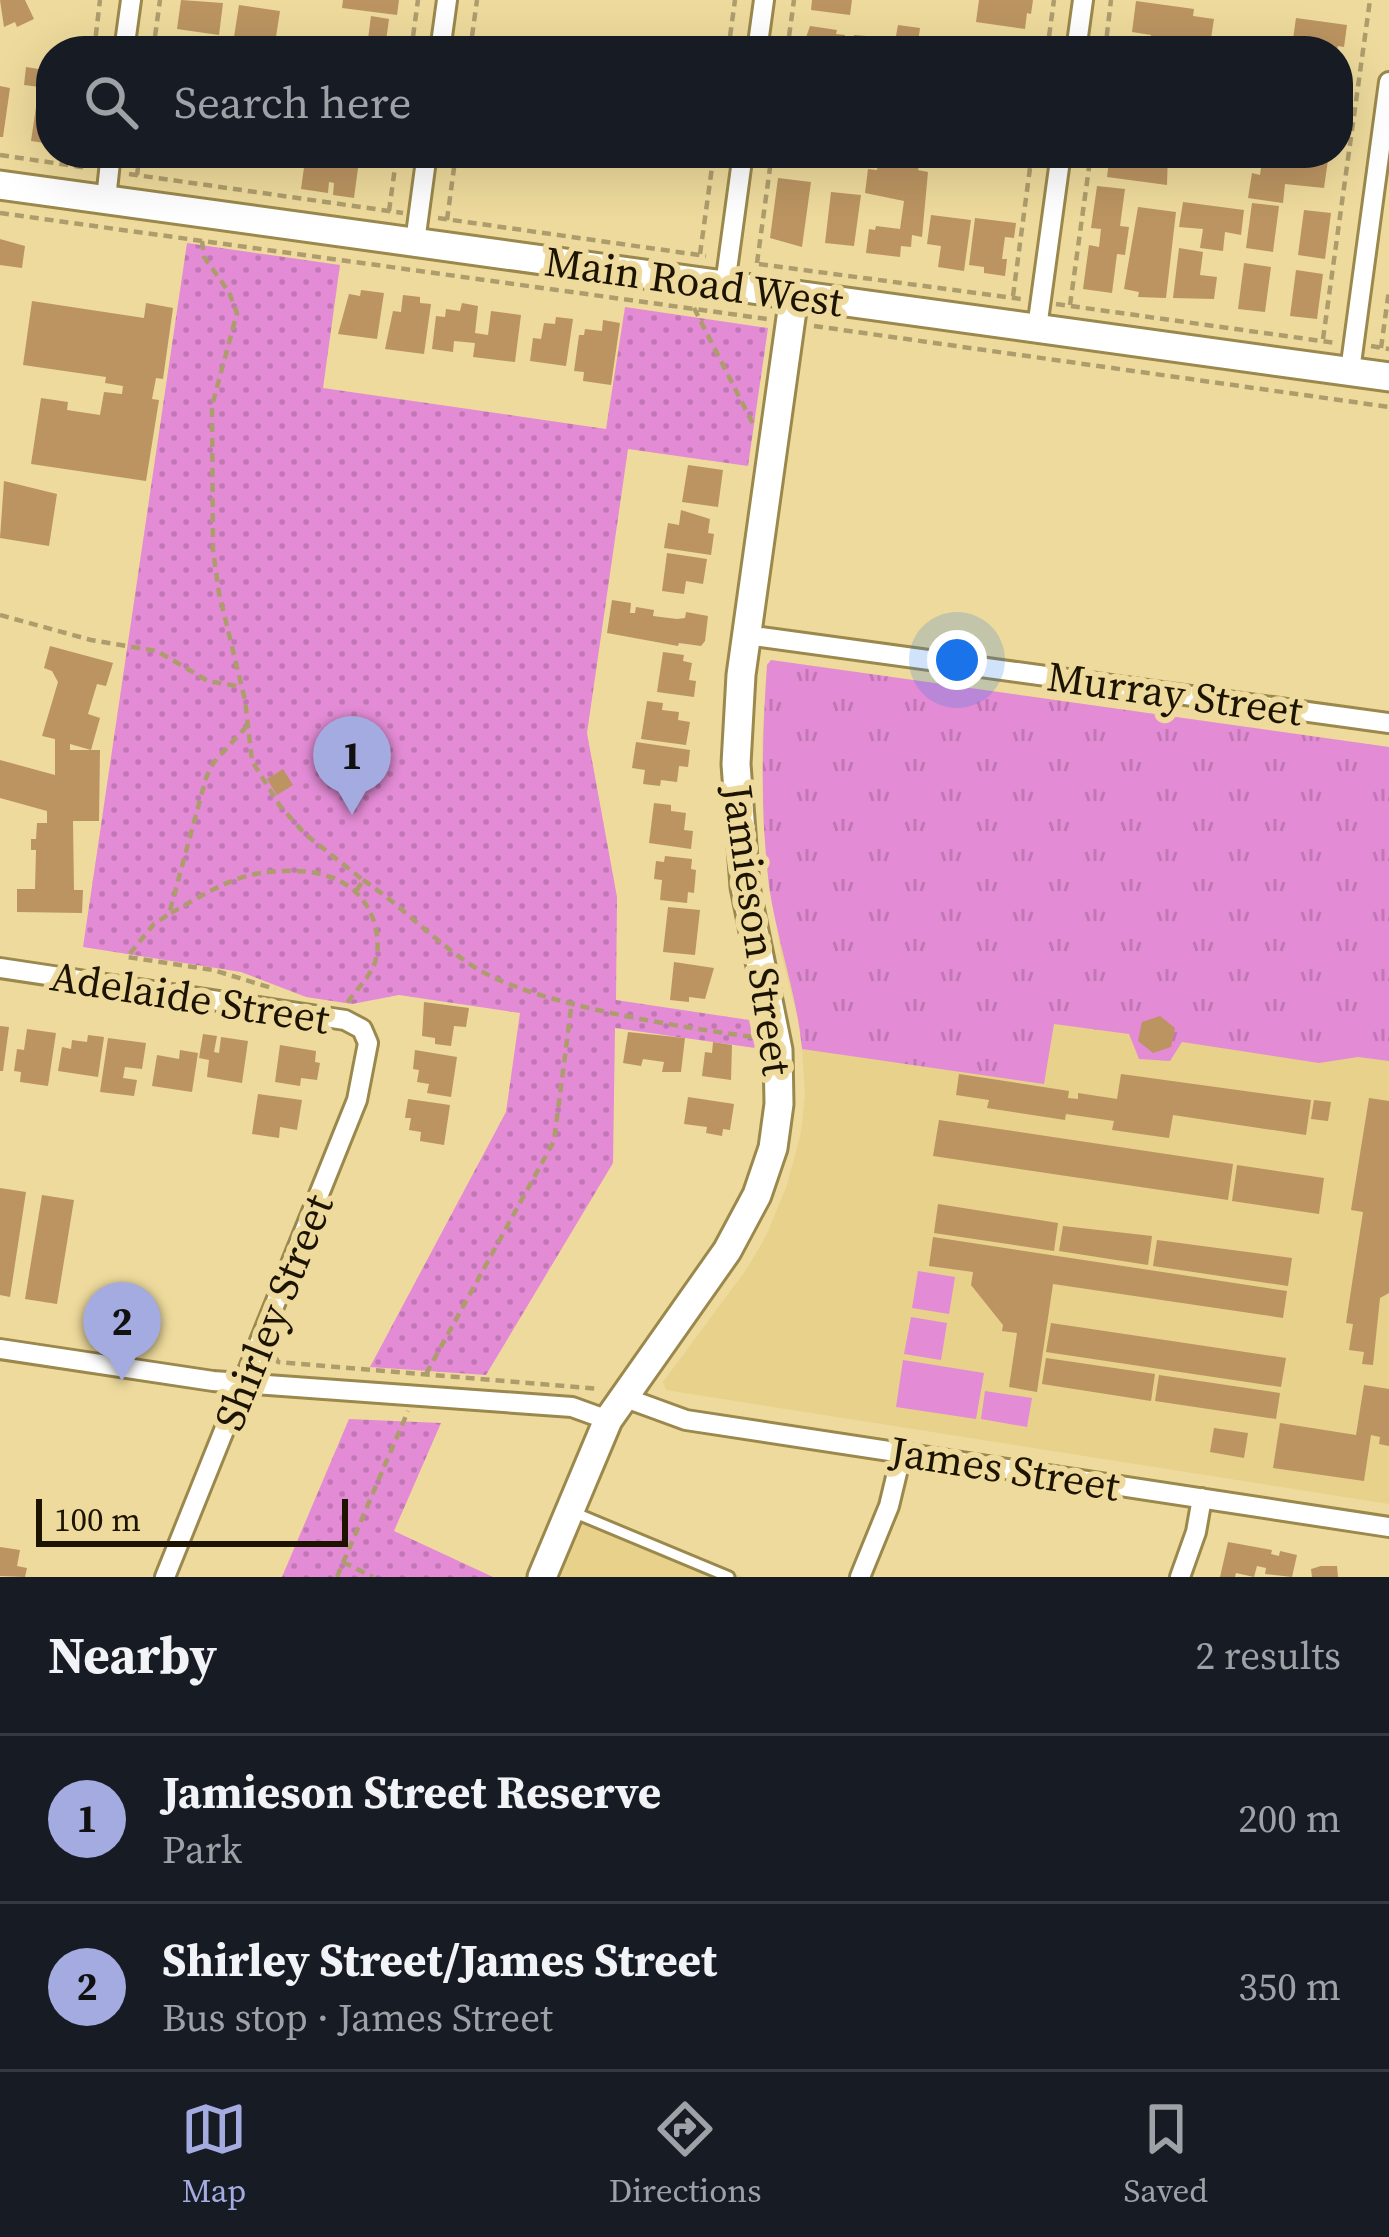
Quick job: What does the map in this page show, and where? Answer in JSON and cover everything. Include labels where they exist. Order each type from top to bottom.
[{"type":"main road","name":"Main Road West","points":[[0,184],[109,174],[204,227],[417,229],[727,272],[792,310],[1039,315],[1352,358],[1389,377]]},
{"type":"main road","name":"Jamieson Street","points":[[542,1577],[606,1409],[728,1251],[757,1196],[773,1148],[779,1105],[777,1039],[748,905],[736,804],[737,719],[792,310]]},
{"type":"street","points":[[126,36],[131,0]]},
{"type":"street","points":[[442,36],[447,0]]},
{"type":"street","points":[[759,36],[764,0]]},
{"type":"street","points":[[1078,36],[1083,0]]},
{"type":"street","points":[[1352,358],[1389,82]]},
{"type":"street","points":[[417,229],[425,168]]},
{"type":"street","points":[[727,272],[741,168]]},
{"type":"street","points":[[1039,315],[1059,168]]},
{"type":"street","name":"Murray Street","points":[[746,634],[1389,723]]},
{"type":"street","name":"Adelaide Street","points":[[0,968],[349,1011],[368,1043]]},
{"type":"street","name":"Shirley Street","points":[[166,1577],[349,1126],[368,1043]]},
{"type":"street","name":"James Street","points":[[0,1349],[245,1383],[606,1409],[1389,1527]]},
{"type":"street","points":[[860,1577],[889,1506],[902,1452]]},
{"type":"street","points":[[1180,1577],[1202,1498]]},
{"type":"lane","points":[[569,1511],[729,1577]]},
{"type":"path","points":[[96,36],[100,0]]},
{"type":"path","points":[[155,36],[160,0]]},
{"type":"path","points":[[413,36],[418,0]]},
{"type":"path","points":[[472,36],[477,0]]},
{"type":"path","points":[[730,36],[735,0]]},
{"type":"path","points":[[789,36],[794,0]]},
{"type":"path","points":[[1048,36],[1054,0]]},
{"type":"path","points":[[1107,36],[1112,0]]},
{"type":"path","points":[[1353,123],[1370,0]]},
{"type":"path","points":[[0,155],[36,160]]},
{"type":"path","points":[[137,175],[138,168]]},
{"type":"path","points":[[389,211],[395,168]]},
{"type":"path","points":[[447,220],[454,168]]},
{"type":"path","points":[[700,255],[712,168]]},
{"type":"path","points":[[757,263],[770,168]]},
{"type":"path","points":[[1012,298],[1031,168]]},
{"type":"path","points":[[1070,305],[1089,168]]},
{"type":"path","points":[[1323,339],[1347,168]]},
{"type":"path","points":[[109,174],[389,211],[417,229],[447,220],[700,255],[727,272],[757,263],[1012,298],[1039,315],[1070,305],[1323,339],[1352,358],[1385,348],[1389,290]]},
{"type":"path","points":[[0,213],[204,227],[694,308],[792,310],[1389,407]]},
{"type":"path","points":[[204,227],[204,257],[229,292],[237,313],[214,396],[211,457],[216,573],[257,773],[280,806],[324,851],[481,970],[517,986],[626,1015],[777,1039]]},
{"type":"path","points":[[694,308],[731,388],[771,455]]},
{"type":"path","points":[[0,615],[91,640],[157,651],[208,682],[242,687]]},
{"type":"path","points":[[169,914],[206,778],[214,762],[247,726]]},
{"type":"path","points":[[290,994],[232,975],[127,957],[154,924],[239,878],[309,872],[357,890],[375,926],[373,967],[349,1011],[331,1003]]},
{"type":"path","points":[[357,890],[363,880]]},
{"type":"path","points":[[426,1374],[554,1141],[572,1001]]},
{"type":"path","points":[[274,1348],[278,1362],[599,1388],[606,1409]]},
{"type":"path","points":[[337,1577],[415,1394]]},
{"type":"path","points":[[343,1562],[373,1577]]},
{"type":"shaded area","points":[[771,660],[1389,747],[1389,1504],[666,1390],[663,1382],[766,1236],[787,1185],[801,1132],[805,1095],[801,1032],[780,949],[763,821],[762,743]]},
{"type":"shaded area","points":[[583,1509],[743,1577],[556,1577]]},
{"type":"green space","points":[[187,243],[340,265],[323,388],[606,429],[625,307],[768,328],[748,466],[628,449],[587,733],[617,897],[616,1000],[749,1020],[755,1048],[615,1028],[613,1163],[486,1375],[370,1367],[506,1112],[520,1013],[399,995],[352,1004],[306,997],[241,972],[83,947]]},
{"type":"green space","points":[[771,660],[1389,747],[1389,1061],[1358,1057],[1319,1063],[1182,1042],[1170,1061],[1139,1059],[1129,1034],[1054,1024],[1044,1084],[802,1049],[766,858],[763,748]]},
{"type":"green space","points":[[918,1271],[955,1277],[949,1314],[912,1308]]},
{"type":"green space","points":[[911,1317],[947,1323],[941,1360],[904,1354]]},
{"type":"green space","points":[[903,1360],[984,1373],[976,1419],[896,1407]]},
{"type":"green space","points":[[985,1391],[1032,1398],[1027,1427],[981,1419]]},
{"type":"green space","points":[[349,1419],[441,1423],[394,1531],[493,1577],[282,1577]]},
{"type":"building","points":[[0,0],[25,0],[34,19],[4,27]]},
{"type":"building","points":[[181,0],[223,3],[219,35],[177,29]]},
{"type":"building","points":[[343,0],[399,0],[397,15],[342,8]]},
{"type":"building","points":[[812,0],[852,0],[850,15],[811,10]]},
{"type":"building","points":[[979,0],[1033,0],[1025,29],[976,22]]},
{"type":"building","points":[[1136,1],[1194,9],[1193,16],[1214,19],[1211,36],[1132,32]]},
{"type":"building","points":[[239,5],[280,11],[276,36],[234,36]]},
{"type":"building","points":[[371,16],[389,19],[387,36],[368,36]]},
{"type":"building","points":[[1296,18],[1347,25],[1346,36],[1293,36]]},
{"type":"building","points":[[898,25],[920,28],[919,36],[896,36]]},
{"type":"building","points":[[810,26],[845,36],[806,36]]},
{"type":"building","points":[[26,67],[36,69],[36,87],[24,85]]},
{"type":"building","points":[[0,86],[10,88],[3,137],[0,137]]},
{"type":"building","points":[[304,168],[358,168],[354,198],[333,195],[334,183],[329,182],[328,193],[301,189]]},
{"type":"building","points":[[918,168],[928,172],[922,237],[912,235],[911,247],[901,246],[900,257],[866,253],[869,229],[900,229],[904,201],[865,193],[868,169]]},
{"type":"building","points":[[1108,168],[1168,168],[1167,185],[1107,177]]},
{"type":"building","points":[[1261,168],[1327,168],[1324,188],[1285,184],[1283,203],[1248,198],[1252,173],[1260,175]]},
{"type":"building","points":[[778,178],[811,182],[802,247],[770,238]]},
{"type":"building","points":[[1097,186],[1125,189],[1120,226],[1129,227],[1125,255],[1117,254],[1112,293],[1083,289],[1089,245],[1099,247],[1101,229],[1091,228]]},
{"type":"building","points":[[831,192],[861,195],[854,246],[825,243]]},
{"type":"building","points":[[1183,202],[1244,210],[1241,235],[1225,232],[1223,251],[1200,248],[1203,229],[1179,227]]},
{"type":"building","points":[[1252,203],[1279,206],[1273,252],[1246,248]]},
{"type":"building","points":[[1138,207],[1176,212],[1166,298],[1138,297],[1139,292],[1124,289]]},
{"type":"building","points":[[1304,210],[1331,213],[1325,259],[1298,255]]},
{"type":"building","points":[[931,215],[971,220],[964,271],[938,267],[941,246],[927,244]]},
{"type":"building","points":[[975,218],[1016,223],[1014,238],[1005,237],[1005,276],[969,265]]},
{"type":"building","points":[[0,239],[25,246],[22,268],[0,265]]},
{"type":"building","points":[[1179,248],[1203,252],[1200,275],[1217,277],[1214,299],[1173,298]]},
{"type":"building","points":[[1244,263],[1271,267],[1265,312],[1238,309]]},
{"type":"building","points":[[1296,270],[1323,274],[1317,319],[1290,316]]},
{"type":"building","points":[[361,290],[384,293],[377,339],[338,334],[349,294],[360,296]]},
{"type":"building","points":[[403,295],[431,304],[424,354],[385,349],[393,311],[401,312]]},
{"type":"building","points":[[32,301],[144,318],[146,303],[173,308],[163,379],[156,378],[152,399],[159,400],[146,481],[31,464],[41,398],[68,402],[67,410],[100,415],[104,392],[122,394],[123,386],[105,383],[106,377],[23,365]]},
{"type":"building","points":[[462,303],[478,306],[475,333],[488,335],[491,311],[521,315],[515,362],[473,357],[475,343],[454,341],[453,352],[432,349],[436,316],[445,317],[446,309],[460,311]]},
{"type":"building","points":[[556,317],[573,319],[566,366],[530,361],[533,338],[541,339],[544,323],[555,324]]},
{"type":"building","points":[[603,320],[620,323],[611,385],[583,381],[584,372],[574,371],[579,335],[585,329],[602,331]]},
{"type":"building","points":[[688,465],[723,470],[718,507],[682,502]]},
{"type":"building","points":[[4,481],[57,494],[49,546],[0,538]]},
{"type":"building","points":[[681,510],[710,519],[711,555],[664,548],[668,523],[679,525]]},
{"type":"building","points":[[667,553],[707,559],[703,584],[686,581],[684,594],[662,591]]},
{"type":"building","points":[[612,600],[631,603],[630,613],[636,607],[654,610],[653,616],[677,619],[685,618],[686,612],[708,616],[705,641],[701,646],[678,646],[607,633]]},
{"type":"building","points":[[50,646],[113,663],[106,686],[97,684],[88,714],[100,718],[91,750],[100,750],[99,821],[73,821],[74,890],[83,890],[82,913],[17,912],[17,889],[35,889],[36,850],[31,850],[31,839],[36,839],[37,823],[47,823],[47,811],[0,798],[0,760],[55,775],[55,739],[42,736],[58,682],[44,668]]},
{"type":"building","points":[[663,652],[684,655],[683,661],[692,663],[689,680],[696,681],[694,697],[657,692]]},
{"type":"building","points":[[647,701],[663,703],[662,710],[679,712],[678,720],[690,722],[686,745],[641,739]]},
{"type":"building","points":[[636,742],[690,750],[688,767],[679,766],[677,782],[643,784],[645,770],[632,768]]},
{"type":"building","points":[[283,769],[293,785],[277,795],[267,779]]},
{"type":"building","points":[[654,803],[686,813],[684,830],[693,831],[691,849],[649,843]]},
{"type":"building","points":[[665,856],[692,859],[694,893],[688,892],[687,903],[660,900],[662,880],[654,879],[656,861],[664,862]]},
{"type":"building","points":[[668,907],[700,910],[695,955],[663,952]]},
{"type":"building","points":[[674,962],[714,968],[705,999],[670,1000]]},
{"type":"building","points":[[424,1002],[469,1008],[466,1027],[454,1026],[451,1046],[422,1036]]},
{"type":"building","points":[[1160,1016],[1175,1028],[1171,1047],[1153,1053],[1138,1041],[1142,1022]]},
{"type":"building","points":[[0,1026],[9,1027],[3,1071],[0,1071]]},
{"type":"building","points":[[27,1029],[56,1033],[48,1086],[20,1082],[21,1072],[14,1071],[17,1049],[24,1050]]},
{"type":"building","points":[[628,1032],[685,1038],[681,1072],[662,1072],[664,1062],[623,1063]]},
{"type":"building","points":[[203,1034],[217,1036],[214,1052],[219,1053],[221,1037],[248,1041],[242,1083],[207,1077],[209,1060],[199,1058]]},
{"type":"building","points":[[88,1035],[104,1037],[98,1077],[58,1071],[62,1047],[71,1049],[72,1040],[87,1042]]},
{"type":"building","points":[[108,1038],[146,1043],[142,1069],[125,1067],[123,1078],[137,1080],[134,1096],[100,1092]]},
{"type":"building","points":[[713,1042],[732,1045],[731,1080],[702,1076],[705,1052],[712,1053]]},
{"type":"building","points":[[280,1045],[316,1051],[317,1080],[301,1078],[300,1086],[275,1082]]},
{"type":"building","points":[[180,1050],[198,1053],[192,1092],[152,1086],[157,1055],[179,1059]]},
{"type":"building","points":[[415,1050],[457,1057],[451,1097],[427,1093],[429,1084],[417,1082]]},
{"type":"building","points":[[959,1074],[1069,1091],[1068,1098],[1078,1099],[1078,1093],[1117,1099],[1121,1074],[1311,1100],[1306,1135],[1173,1115],[1169,1138],[1112,1130],[1114,1121],[1066,1114],[1065,1120],[987,1108],[989,1100],[956,1095]]},
{"type":"building","points":[[258,1094],[302,1100],[297,1130],[280,1127],[279,1138],[252,1134]]},
{"type":"building","points":[[688,1097],[734,1104],[730,1130],[723,1129],[722,1136],[706,1133],[707,1127],[684,1124]]},
{"type":"building","points":[[1369,1098],[1389,1101],[1389,1293],[1380,1298],[1373,1365],[1362,1364],[1364,1352],[1349,1350],[1353,1324],[1346,1323],[1363,1212],[1351,1210]]},
{"type":"building","points":[[408,1099],[450,1105],[444,1145],[420,1141],[421,1132],[409,1130],[411,1118],[405,1118]]},
{"type":"building","points":[[1314,1100],[1331,1102],[1328,1121],[1311,1119]]},
{"type":"building","points":[[939,1120],[1233,1164],[1228,1200],[933,1156]]},
{"type":"building","points":[[1237,1165],[1324,1178],[1319,1214],[1232,1201]]},
{"type":"building","points":[[0,1188],[26,1192],[10,1297],[0,1295]]},
{"type":"building","points":[[42,1195],[74,1200],[57,1304],[25,1299]]},
{"type":"building","points":[[938,1204],[1058,1223],[1054,1251],[934,1233]]},
{"type":"building","points":[[1063,1226],[1152,1236],[1148,1265],[1059,1251]]},
{"type":"building","points":[[933,1237],[1287,1291],[1283,1318],[1053,1284],[1037,1392],[1009,1387],[1017,1333],[1002,1331],[1003,1325],[971,1285],[973,1272],[929,1266]]},
{"type":"building","points":[[1157,1240],[1292,1258],[1288,1286],[1153,1266]]},
{"type":"building","points":[[1051,1323],[1286,1358],[1281,1387],[1046,1352]]},
{"type":"building","points":[[1046,1358],[1155,1374],[1151,1401],[1042,1384]]},
{"type":"building","points":[[1159,1375],[1280,1393],[1276,1419],[1155,1401]]},
{"type":"building","points":[[1364,1385],[1389,1389],[1389,1446],[1371,1435],[1364,1481],[1273,1468],[1280,1423],[1356,1435]]},
{"type":"building","points":[[1214,1428],[1248,1433],[1244,1458],[1210,1452]]},
{"type":"building","points":[[1228,1542],[1272,1550],[1271,1554],[1279,1556],[1280,1551],[1297,1555],[1292,1577],[1265,1574],[1266,1568],[1257,1566],[1254,1577],[1236,1573],[1235,1577],[1220,1577]]},
{"type":"building","points":[[0,1547],[20,1550],[17,1566],[27,1568],[25,1577],[0,1576]]},
{"type":"building","points":[[1337,1566],[1338,1577],[1312,1577],[1311,1569]]},
{"type":"place","name":"Jamieson Street Reserve","points":[[352,815]]},
{"type":"place","name":"Shirley Street/James Street","points":[[122,1381]]}]
